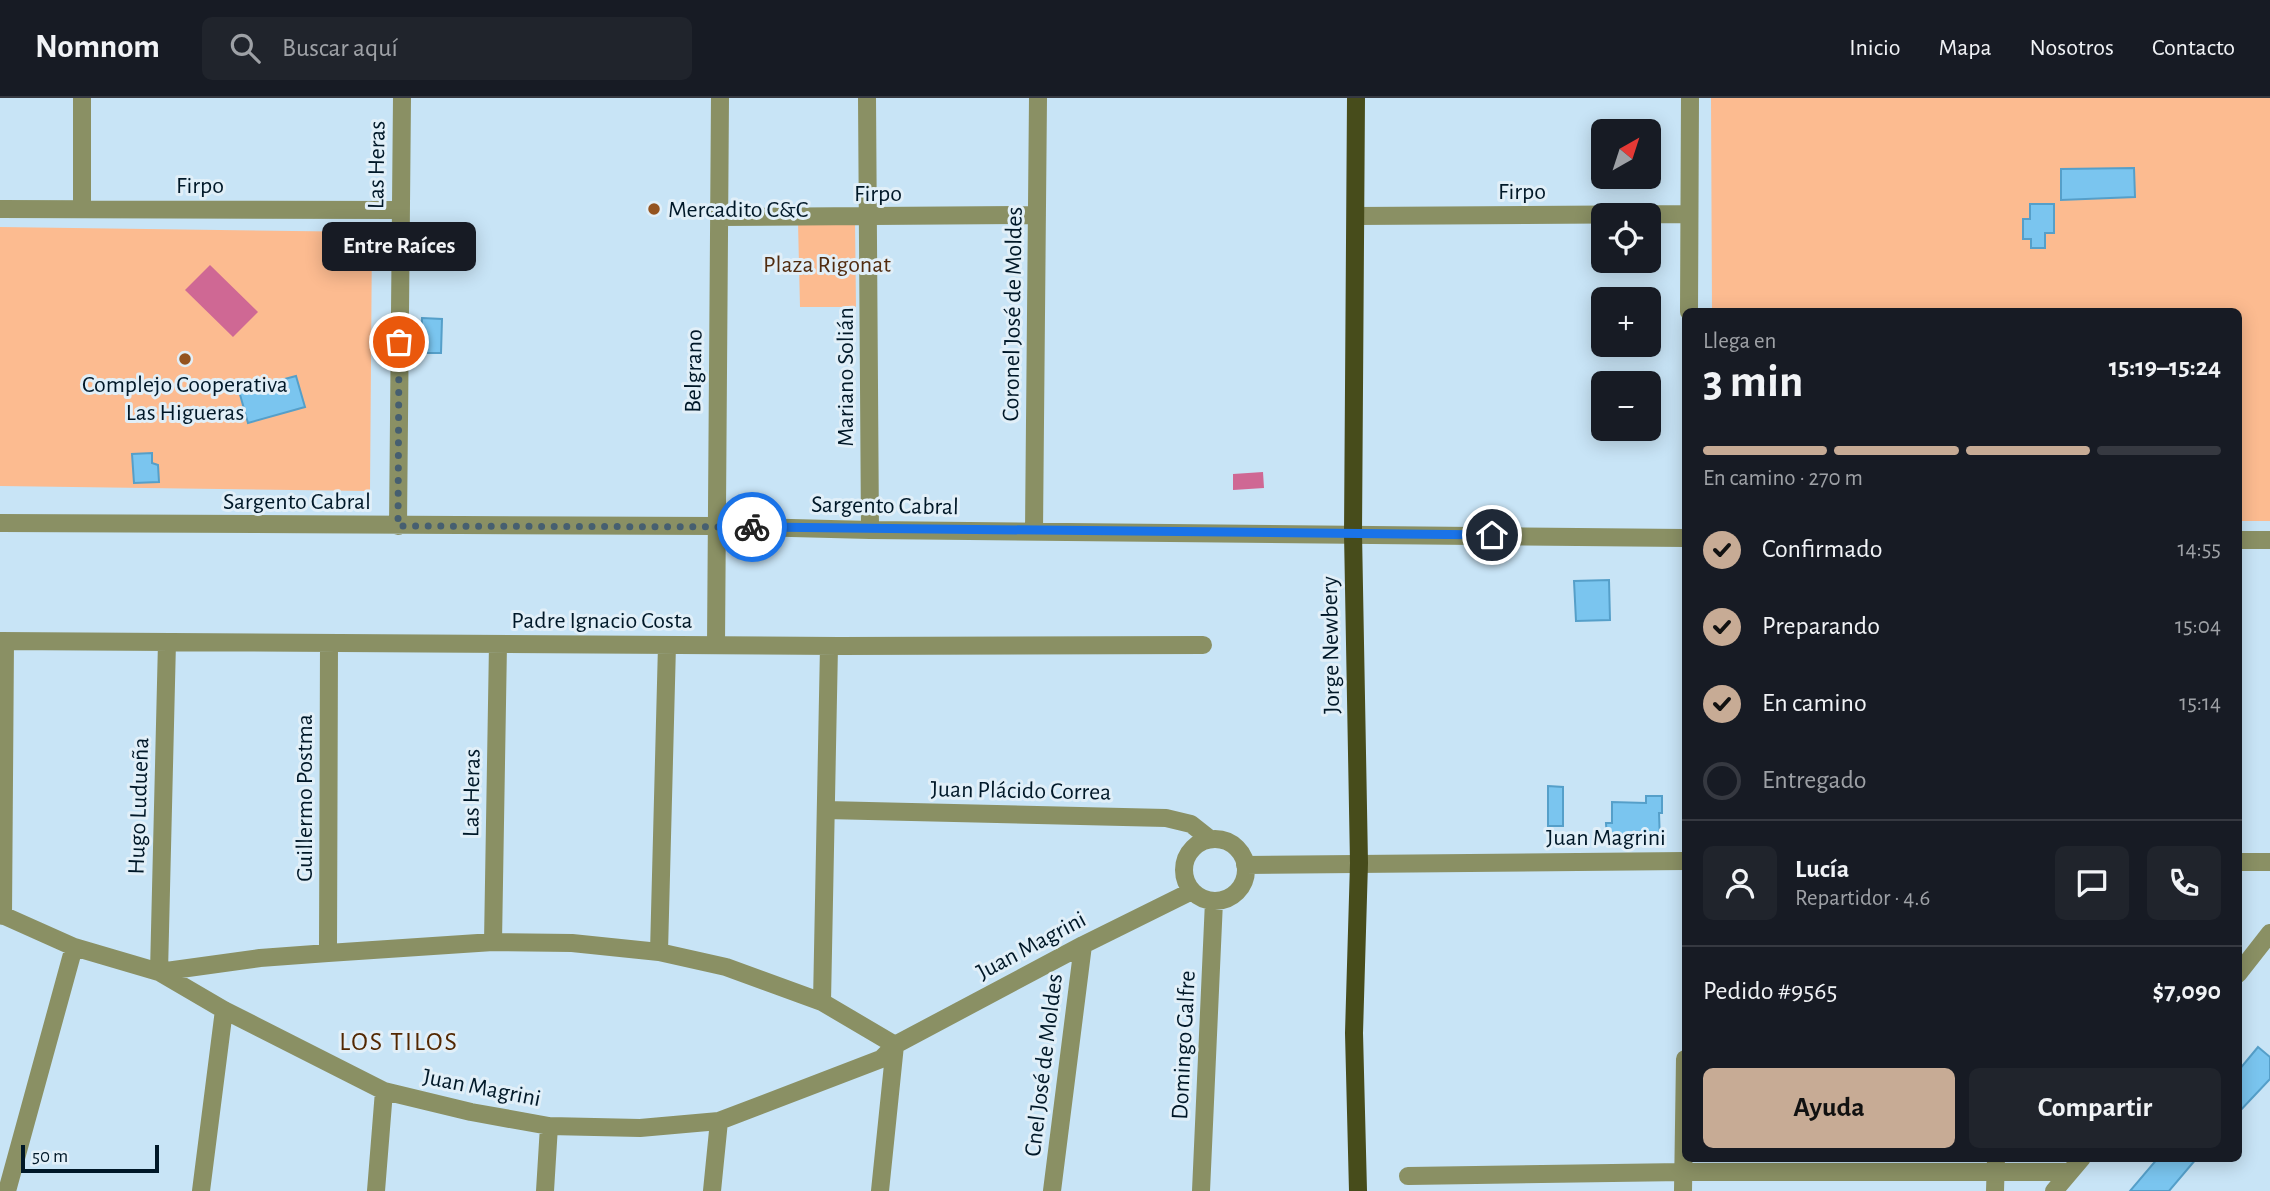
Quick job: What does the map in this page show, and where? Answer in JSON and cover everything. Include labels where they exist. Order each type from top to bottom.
[{"type":"main road","name":"Jorge Newbery","points":[[1356,98],[1353,533],[1359,863],[1354,1033],[1358,1191]]},
{"type":"street","points":[[82,98],[82,208]]},
{"type":"street","name":"Las Heras","points":[[398,526],[402,98]]},
{"type":"street","name":"Belgrano","points":[[716,646],[720,98]]},
{"type":"street","name":"Mariano Solián","points":[[867,98],[870,530]]},
{"type":"street","name":"Coronel José de Moldes","points":[[1034,531],[1038,98]]},
{"type":"street","points":[[1689,308],[1690,98]]},
{"type":"street","name":"Firpo","points":[[0,209],[400,210]]},
{"type":"street","name":"Firpo","points":[[1356,216],[1689,214]]},
{"type":"street","name":"Firpo","points":[[719,217],[1037,215]]},
{"type":"street","name":"Sargento Cabral","points":[[0,523],[716,526],[1682,538]]},
{"type":"street","points":[[2242,540],[2270,540]]},
{"type":"street","points":[[1,915],[2,641]]},
{"type":"street","name":"Padre Ignacio Costa","points":[[2,641],[716,646],[1203,645]]},
{"type":"street","name":"Hugo Ludueña","points":[[159,972],[167,642]]},
{"type":"street","name":"Guillermo Postma","points":[[328,953],[329,643]]},
{"type":"street","name":"Las Heras","points":[[493,942],[499,644]]},
{"type":"street","points":[[659,953],[667,645]]},
{"type":"street","points":[[822,1002],[829,646]]},
{"type":"street","name":"Juan Plácido Correa","points":[[826,810],[1166,818],[1191,824],[1210,839]]},
{"type":"street","points":[[1217,838],[1235,847],[1242,855],[1245,865],[1242,886],[1225,900],[1214,901],[1199,897],[1186,883],[1185,863],[1189,853],[1210,839],[1217,838]]},
{"type":"street","name":"Juan Magrini","points":[[1245,865],[1682,860]]},
{"type":"street","points":[[2242,862],[2270,862]]},
{"type":"street","name":"Juan Magrini","points":[[1,915],[74,947],[159,972],[224,1010],[384,1091],[471,1112],[549,1126],[640,1128],[719,1121],[881,1059],[895,1045],[1083,945],[1192,891]]},
{"type":"street","name":"Domingo Galfre","points":[[1200,1191],[1214,901]]},
{"type":"street","points":[[2242,969],[2270,933]]},
{"type":"street","points":[[159,972],[260,958],[493,942],[572,943],[659,953],[726,967],[822,1002],[895,1045],[880,1191]]},
{"type":"street","name":"Cnel José de Moldes","points":[[1052,1191],[1083,945]]},
{"type":"street","points":[[7,1191],[74,947]]},
{"type":"street","points":[[201,1191],[224,1010]]},
{"type":"street","points":[[376,1191],[384,1091]]},
{"type":"street","points":[[712,1191],[719,1121]]},
{"type":"street","points":[[545,1191],[549,1126]]},
{"type":"street","points":[[1683,1162],[1683,1191]]},
{"type":"street","points":[[1408,1177],[2076,1165]]},
{"type":"street","points":[[2054,1191],[2076,1165]]},
{"type":"street","points":[[1996,1166],[1996,1191]]},
{"type":"green space","points":[[1711,98],[2270,98],[2270,521],[2242,521],[2242,308],[1712,308]]},
{"type":"green space","name":"Plaza Rigonat","points":[[855,221],[856,307],[800,307],[798,222]]},
{"type":"green space","name":"Complejo Cooperativa Las Higueras","points":[[0,227],[372,232],[370,491],[0,486]]},
{"type":"shaded area","points":[[210,265],[258,312],[233,337],[185,290]]},
{"type":"shaded area","points":[[1263,472],[1264,488],[1233,490],[1233,474]]},
{"type":"building","points":[[2134,168],[2135,197],[2061,200],[2061,169]]},
{"type":"building","points":[[2030,204],[2054,204],[2054,233],[2045,233],[2045,248],[2031,248],[2031,239],[2023,239],[2023,219],[2030,219]]},
{"type":"building","points":[[422,318],[442,319],[441,353],[421,353]]},
{"type":"building","points":[[296,376],[305,407],[248,423],[239,391]]},
{"type":"building","points":[[152,453],[152,463],[158,465],[159,482],[134,483],[132,454]]},
{"type":"building","points":[[1609,580],[1610,620],[1576,621],[1574,581]]},
{"type":"building","points":[[1548,786],[1563,787],[1563,826],[1548,826]]},
{"type":"building","points":[[1646,796],[1662,796],[1662,813],[1659,813],[1660,841],[1607,841],[1606,823],[1612,823],[1612,802],[1646,803]]},
{"type":"building","points":[[2258,1047],[2270,1057],[2270,1079],[2242,1109],[2242,1066]]},
{"type":"building","points":[[2155,1162],[2194,1162],[2169,1191],[2130,1191]]},
{"type":"way so far","points":[[399,342],[398,526],[752,527]]},
{"type":"place","name":"Mercadito C&C","points":[[654,209]]},
{"type":"place","name":"Entre Raíces","points":[[399,342]]},
{"type":"place","name":"Complejo Cooperativa Las Higueras","points":[[185,359]]},
{"type":"district","name":"LOS TILOS","points":[[399,1041]]},
{"type":"route","points":[[752,527],[1492,535]]}]
